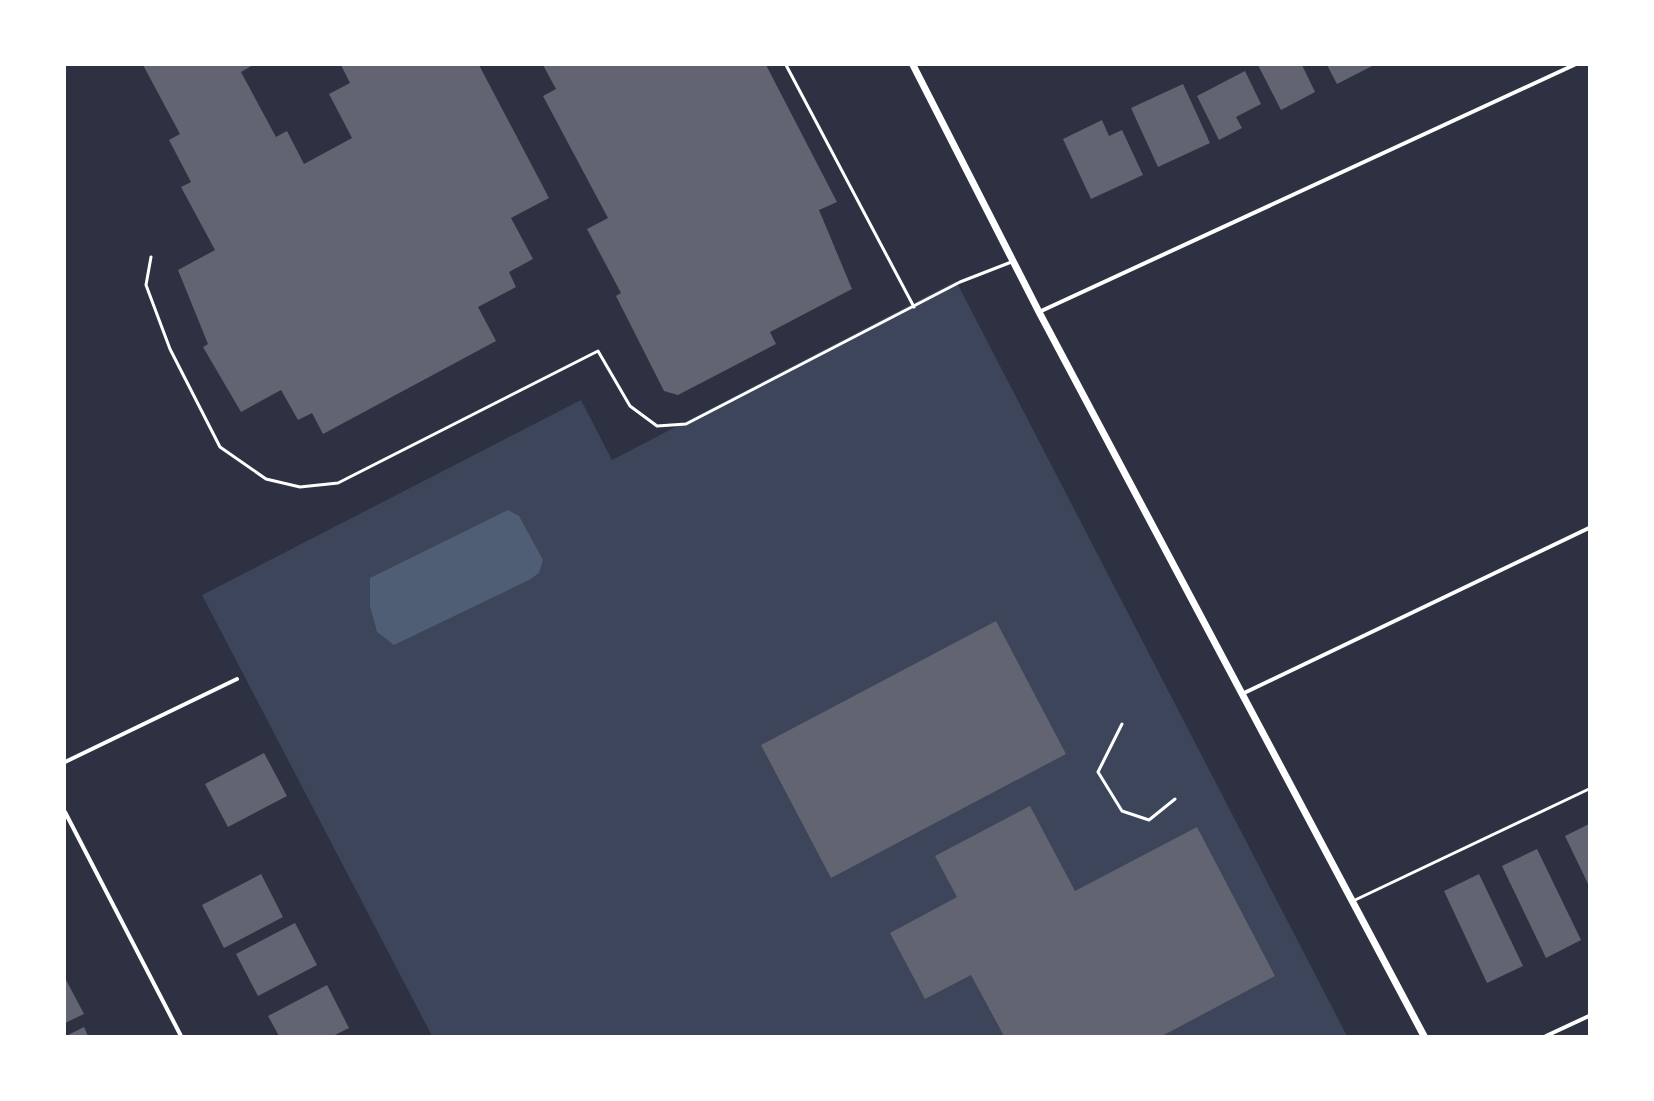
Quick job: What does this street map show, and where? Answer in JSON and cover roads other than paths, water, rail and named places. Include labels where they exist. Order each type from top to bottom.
[{"type":"street","points":[[913,65],[1039,312],[1424,1036]]},
{"type":"street","points":[[1039,312],[1574,65]]},
{"type":"street","points":[[1242,694],[1589,528]]},
{"type":"street","points":[[65,762],[237,679]]},
{"type":"street","points":[[65,812],[181,1036]]},
{"type":"street","points":[[1546,1036],[1589,1016]]},
{"type":"lane","points":[[786,65],[914,306]]},
{"type":"lane","points":[[151,257],[146,285],[170,349],[220,446],[266,479],[300,487],[338,482],[598,351],[630,406],[657,426],[686,424],[960,282],[1014,261]]},
{"type":"lane","points":[[1122,724],[1098,772],[1122,811],[1149,820],[1175,799]]},
{"type":"lane","points":[[1353,901],[1589,789]]}]
